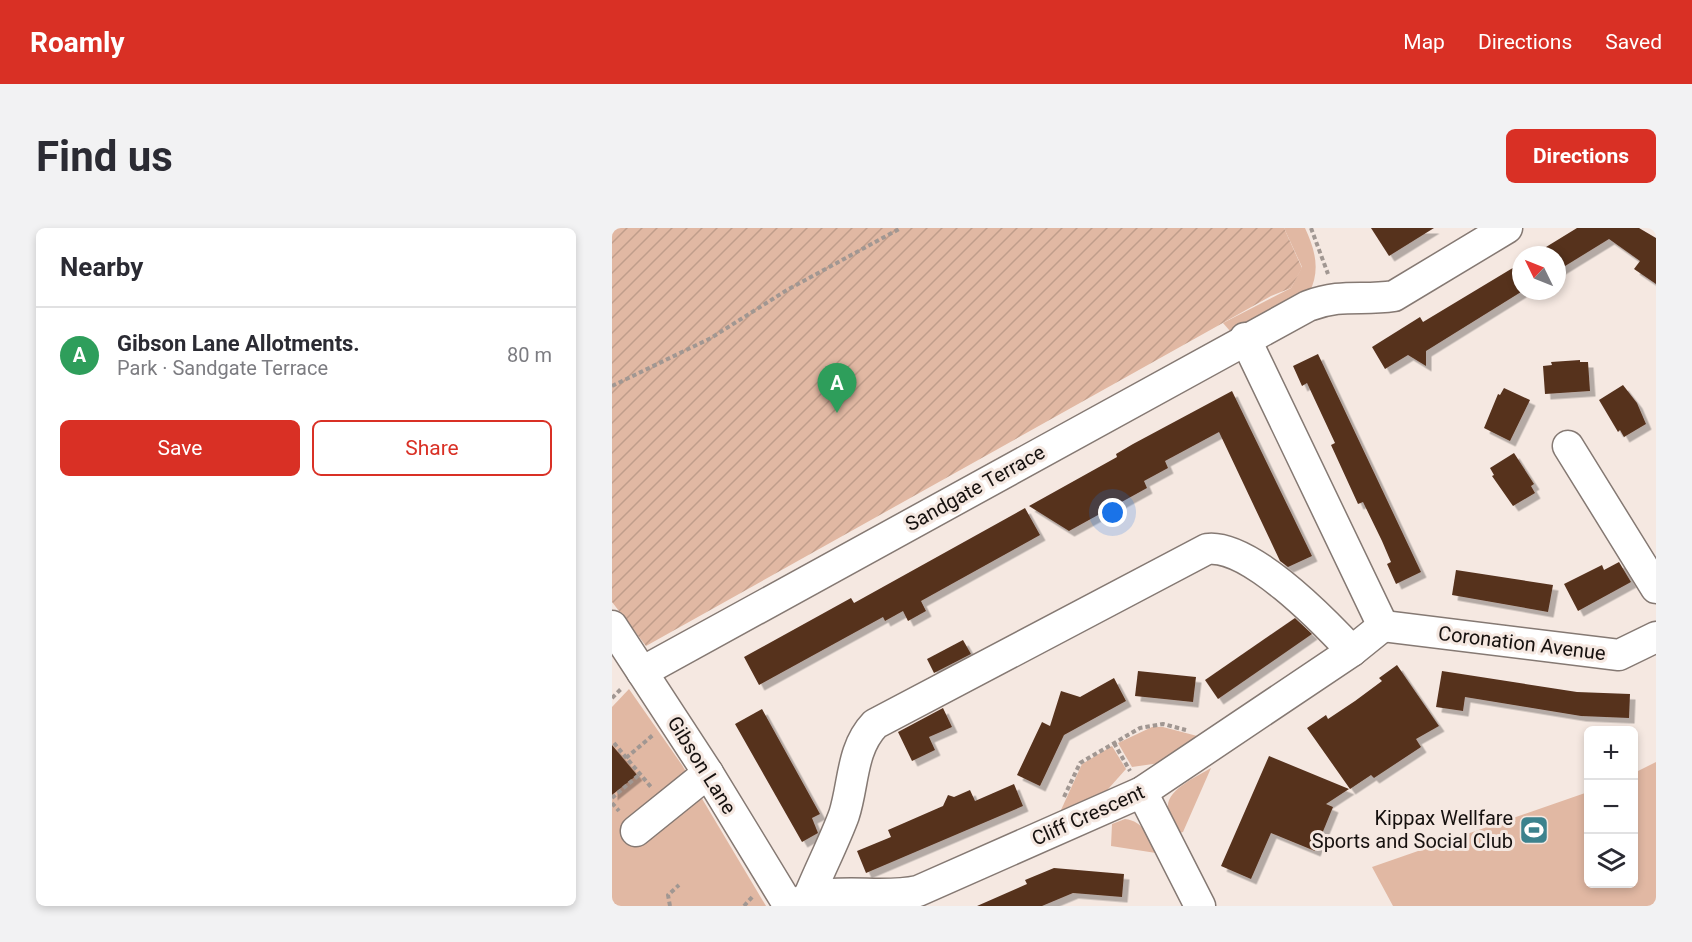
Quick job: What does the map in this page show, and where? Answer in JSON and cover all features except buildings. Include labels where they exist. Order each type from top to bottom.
[{"type":"street","points":[[1322,302],[1359,296],[1376,299],[1394,296],[1507,228]]},
{"type":"street","name":"Sandgate Terrace","points":[[642,672],[1245,338],[1322,302]]},
{"type":"street","points":[[1245,338],[1383,626]]},
{"type":"street","points":[[1568,446],[1656,588]]},
{"type":"street","points":[[796,903],[844,813],[862,741],[874,724],[1207,549],[1222,549],[1261,569],[1310,607],[1352,651]]},
{"type":"street","name":"Gibson Lane","points":[[612,626],[796,903]]},
{"type":"street","name":"Coronation Avenue","points":[[1383,626],[1619,655],[1656,637]]},
{"type":"street","name":"Cliff Crescent","points":[[796,903],[819,894],[883,896],[918,891],[1142,792],[1352,651],[1383,626]]},
{"type":"street","points":[[636,831],[708,773]]},
{"type":"street","points":[[1142,792],[1200,906]]},
{"type":"path","points":[[612,386],[711,338],[787,290],[901,228]]},
{"type":"path","points":[[1311,228],[1322,302]]},
{"type":"path","points":[[626,758],[673,719]]},
{"type":"path","points":[[1048,833],[1080,763],[1140,728],[1163,724],[1220,739]]},
{"type":"path","points":[[614,743],[667,806]]},
{"type":"path","points":[[612,798],[640,774]]},
{"type":"path","points":[[670,906],[668,895],[679,885]]},
{"type":"shaded area","points":[[612,228],[1284,228],[1302,268],[1291,288],[1271,296],[646,646],[612,602]]},
{"type":"shaded area","points":[[1284,228],[1305,228],[1309,236],[1316,268],[1309,293],[1244,330],[1230,331],[1223,323],[1291,288],[1302,267]]},
{"type":"shaded area","points":[[629,689],[682,765],[766,906],[612,906],[612,707]]},
{"type":"shaded area","points":[[1152,727],[1163,727],[1201,737],[1160,763],[1132,767],[1118,743]]},
{"type":"shaded area","points":[[1112,746],[1126,769],[1101,797],[1062,812],[1082,764]]},
{"type":"shaded area","name":"Kippax Wellfare Sports and Social Club","points":[[1656,762],[1656,906],[1393,906],[1372,867],[1584,793],[1584,888],[1638,888],[1638,771]]},
{"type":"shaded area","points":[[1211,768],[1183,832],[1180,833],[1169,813],[1169,800],[1178,789]]},
{"type":"shaded area","points":[[1125,819],[1141,826],[1156,853],[1111,846],[1112,824]]},
{"type":"place","name":"Gibson Lane Allotments.","points":[[837,413]]},
{"type":"place","name":"Kippax Wellfare Sports and Social Club","points":[[1534,830]]}]
